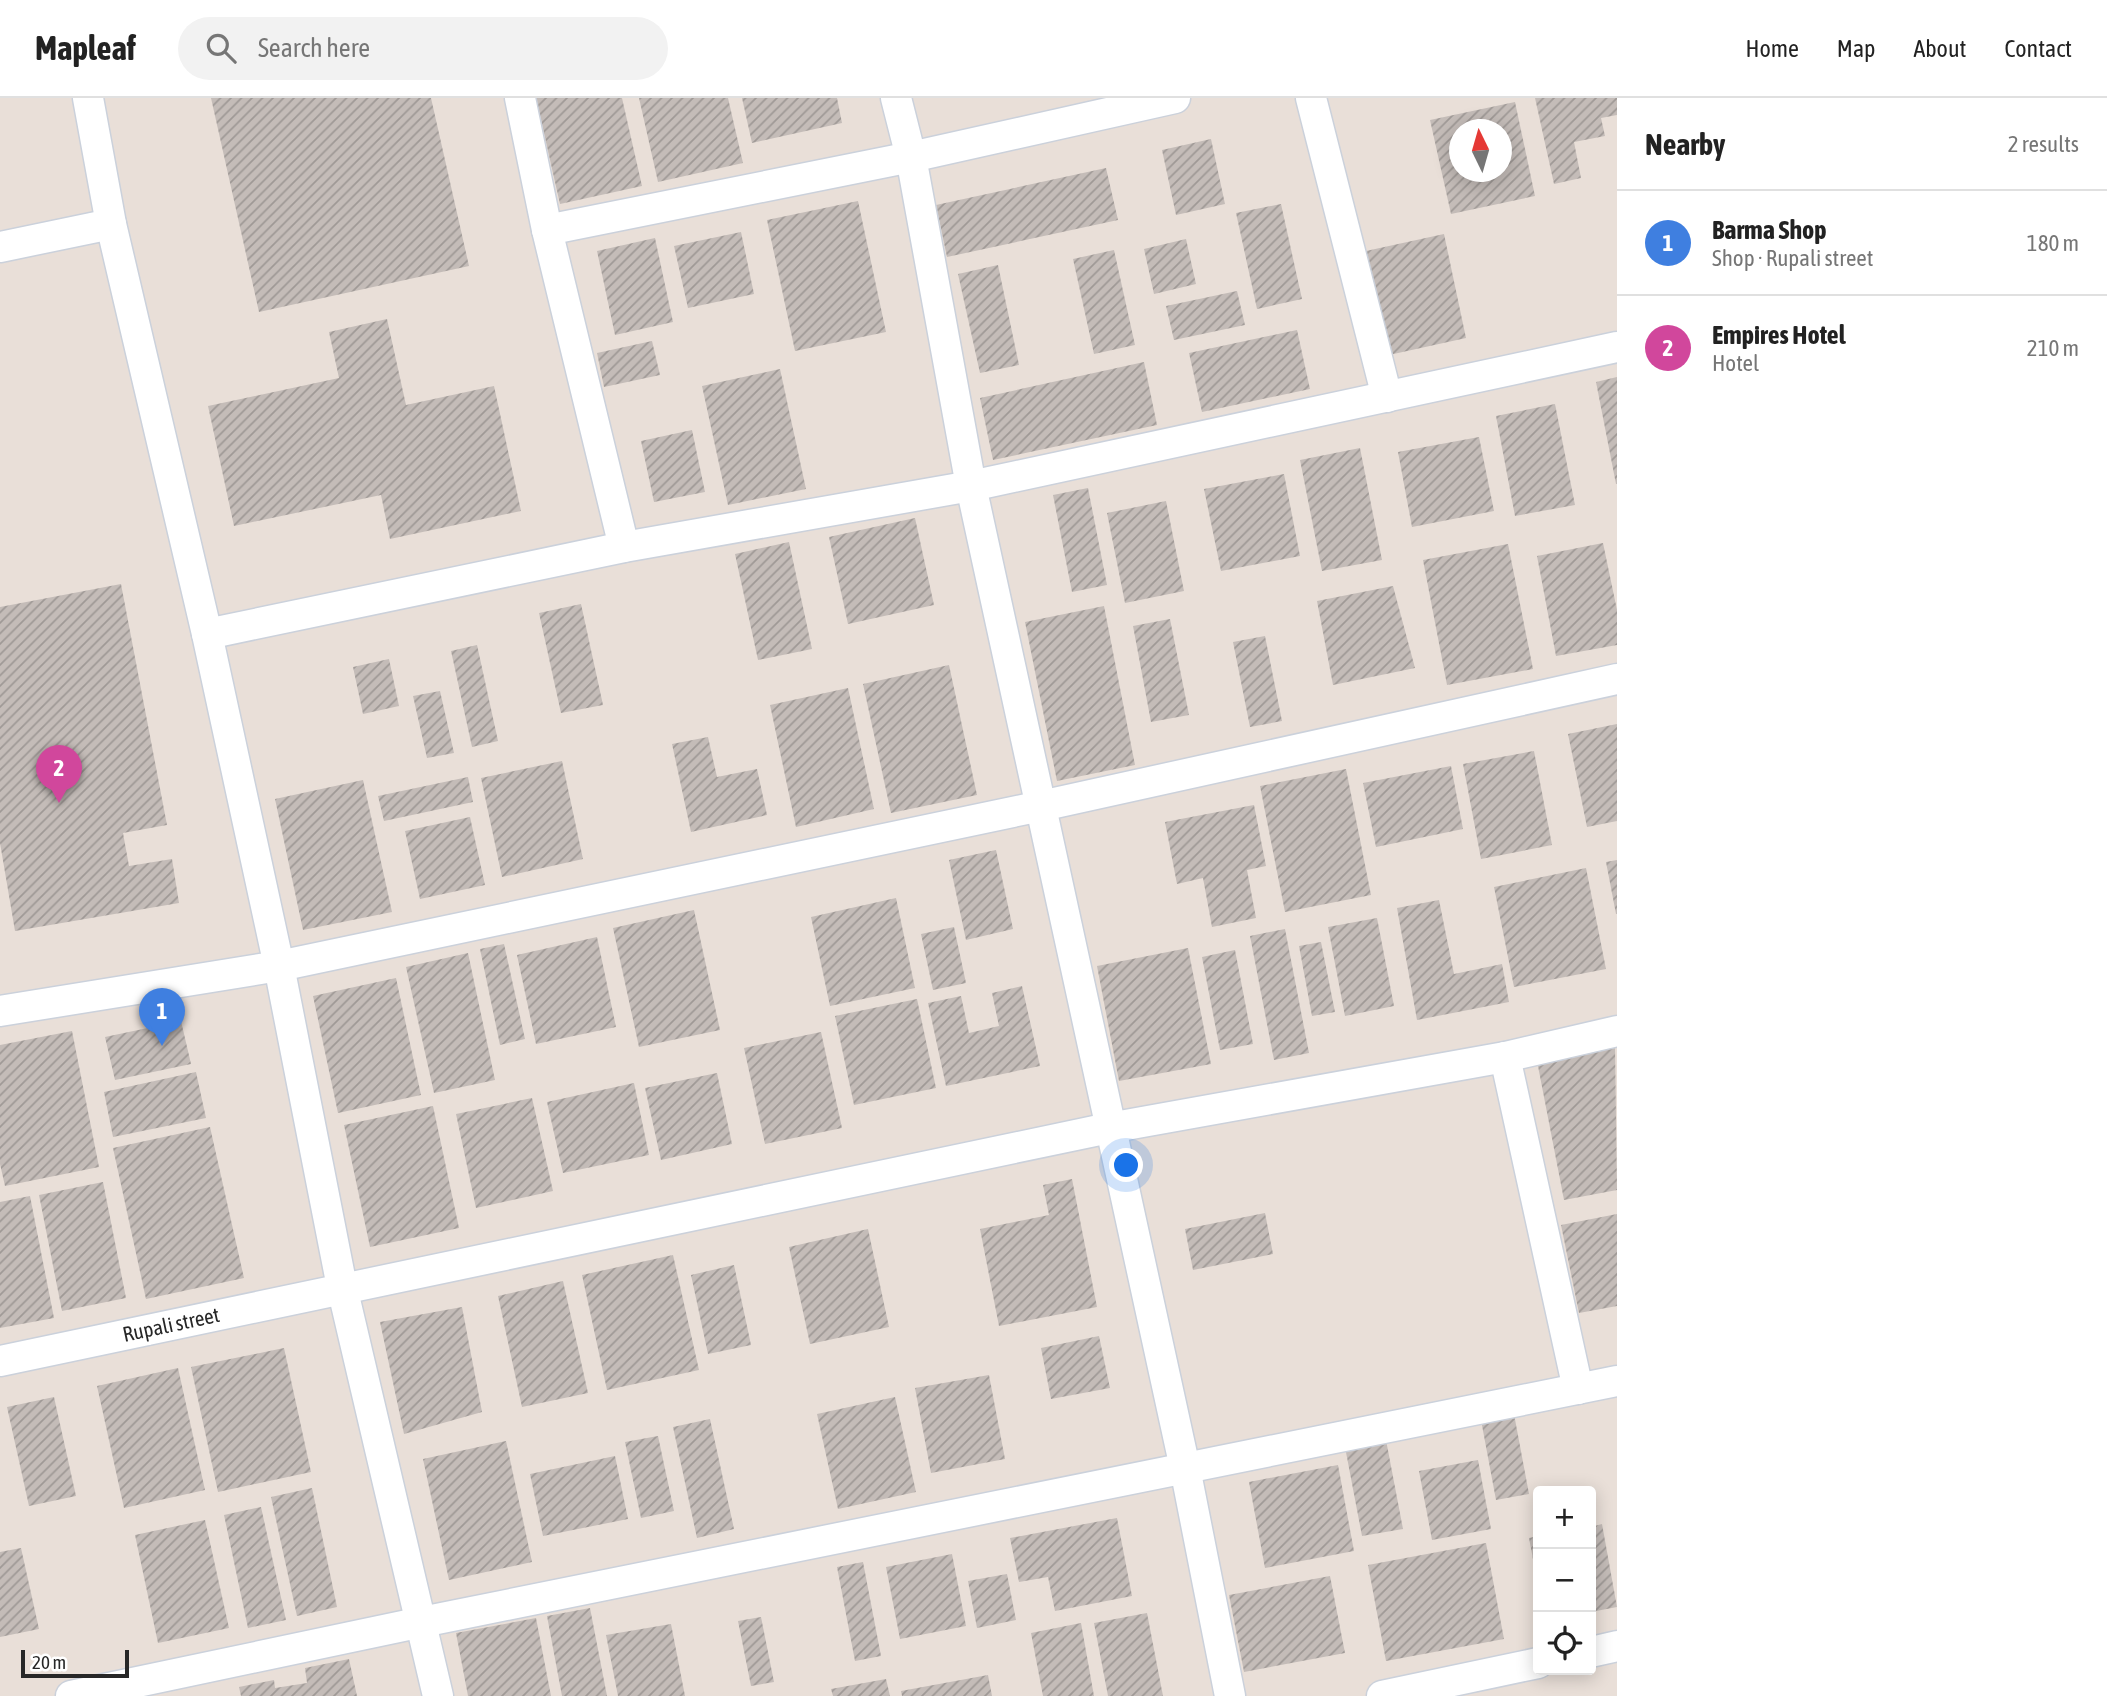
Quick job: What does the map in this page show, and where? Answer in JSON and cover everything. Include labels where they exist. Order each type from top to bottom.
[{"type":"street","points":[[88,98],[111,224],[207,634],[279,966],[342,1287],[438,1696]]},
{"type":"street","points":[[520,98],[547,230],[624,547]]},
{"type":"street","points":[[896,98],[911,157],[971,486],[1185,1468],[1230,1696]]},
{"type":"street","points":[[547,230],[911,157],[1175,98]]},
{"type":"street","points":[[1311,98],[1387,397]]},
{"type":"street","points":[[0,247],[111,224]]},
{"type":"street","points":[[207,634],[624,547],[971,486],[1617,347]]},
{"type":"street","points":[[0,1011],[279,966],[1041,806],[1617,679]]},
{"type":"street","name":"Rupali street","points":[[0,1361],[342,1287],[1109,1128],[1506,1057],[1617,1031]]},
{"type":"street","points":[[1506,1057],[1578,1389]]},
{"type":"street","points":[[71,1696],[422,1622],[1617,1381]]},
{"type":"street","points":[[1596,1651],[1617,1646]]},
{"type":"street","points":[[1382,1696],[1533,1664]]},
{"type":"building","points":[[211,98],[431,98],[469,266],[259,312]]},
{"type":"building","points":[[536,98],[622,98],[642,186],[560,204]]},
{"type":"building","points":[[639,98],[728,98],[743,163],[658,182]]},
{"type":"building","points":[[742,98],[837,98],[842,123],[752,143]]},
{"type":"building","points":[[1535,98],[1617,98],[1617,115],[1601,118],[1605,136],[1574,142],[1581,178],[1554,184]]},
{"type":"building","points":[[1515,102],[1535,196],[1451,214],[1430,120]]},
{"type":"building","points":[[1211,139],[1225,204],[1176,215],[1162,150]]},
{"type":"building","points":[[1106,168],[1118,220],[947,257],[936,205]]},
{"type":"building","points":[[858,201],[886,332],[795,351],[767,220]]},
{"type":"building","points":[[1281,204],[1302,299],[1257,309],[1236,213]]},
{"type":"building","points":[[741,232],[754,294],[688,308],[674,246]]},
{"type":"building","points":[[1444,234],[1466,338],[1389,355],[1366,251]]},
{"type":"building","points":[[655,238],[673,322],[615,335],[597,251]]},
{"type":"building","points":[[1186,239],[1196,284],[1154,294],[1144,249]]},
{"type":"building","points":[[1114,250],[1135,345],[1094,354],[1073,259]]},
{"type":"building","points":[[998,265],[1019,365],[980,373],[958,274]]},
{"type":"building","points":[[1237,291],[1245,325],[1174,340],[1166,306]]},
{"type":"building","points":[[387,319],[406,405],[494,386],[521,511],[390,539],[381,495],[234,526],[208,406],[339,378],[329,332]]},
{"type":"building","points":[[1297,330],[1310,389],[1202,412],[1189,353]]},
{"type":"building","points":[[652,341],[660,375],[604,387],[597,353]]},
{"type":"building","points":[[1144,362],[1157,425],[993,460],[980,398]]},
{"type":"building","points":[[780,369],[806,489],[728,505],[702,386]]},
{"type":"building","points":[[1617,377],[1617,484],[1616,484],[1596,382]]},
{"type":"building","points":[[1555,404],[1575,505],[1515,516],[1496,416]]},
{"type":"building","points":[[692,430],[705,492],[654,502],[641,441]]},
{"type":"building","points":[[1479,437],[1494,511],[1412,527],[1398,452]]},
{"type":"building","points":[[1360,448],[1382,560],[1322,571],[1300,460]]},
{"type":"building","points":[[1284,474],[1300,556],[1221,571],[1204,489]]},
{"type":"building","points":[[1088,488],[1107,585],[1072,592],[1053,495]]},
{"type":"building","points":[[1166,501],[1184,591],[1125,603],[1107,513]]},
{"type":"building","points":[[915,518],[934,605],[848,624],[829,537]]},
{"type":"building","points":[[789,542],[812,649],[758,660],[735,554]]},
{"type":"building","points":[[1603,543],[1617,610],[1617,645],[1556,656],[1537,556]]},
{"type":"building","points":[[1508,544],[1533,669],[1447,685],[1423,560]]},
{"type":"building","points":[[121,584],[167,825],[123,833],[129,866],[172,859],[179,903],[15,931],[0,843],[0,607]]},
{"type":"building","points":[[1393,586],[1415,668],[1333,685],[1317,601]]},
{"type":"building","points":[[581,604],[603,705],[561,713],[539,613]]},
{"type":"building","points":[[1104,606],[1135,765],[1057,781],[1025,622]]},
{"type":"building","points":[[1170,619],[1189,715],[1151,722],[1133,626]]},
{"type":"building","points":[[1265,636],[1282,721],[1250,727],[1233,642]]},
{"type":"building","points":[[477,645],[498,741],[472,747],[451,651]]},
{"type":"building","points":[[389,659],[399,706],[363,714],[353,667]]},
{"type":"building","points":[[949,665],[977,795],[891,813],[863,684]]},
{"type":"building","points":[[848,688],[874,809],[796,827],[770,705]]},
{"type":"building","points":[[440,691],[454,753],[427,758],[413,696]]},
{"type":"building","points":[[1617,724],[1617,821],[1587,827],[1568,734]]},
{"type":"building","points":[[708,737],[717,777],[757,769],[767,815],[691,832],[672,744]]},
{"type":"building","points":[[1534,751],[1552,845],[1481,859],[1463,764]]},
{"type":"building","points":[[562,761],[583,859],[502,877],[481,778]]},
{"type":"building","points":[[1451,766],[1463,829],[1376,847],[1363,783]]},
{"type":"building","points":[[1346,769],[1371,895],[1285,912],[1260,786]]},
{"type":"building","points":[[468,777],[473,802],[384,821],[378,796]]},
{"type":"building","points":[[363,780],[392,912],[303,930],[275,799]]},
{"type":"building","points":[[1254,805],[1266,866],[1247,870],[1256,918],[1212,927],[1203,878],[1177,884],[1165,822]]},
{"type":"building","points":[[470,817],[485,885],[420,899],[405,831]]},
{"type":"building","points":[[996,850],[1013,929],[966,940],[949,860]]},
{"type":"building","points":[[1617,860],[1617,914],[1616,914],[1606,862]]},
{"type":"building","points":[[1586,868],[1606,969],[1514,987],[1494,887]]},
{"type":"building","points":[[896,898],[915,988],[830,1006],[811,917]]},
{"type":"building","points":[[1439,900],[1454,974],[1502,964],[1509,1002],[1417,1020],[1397,908]]},
{"type":"building","points":[[694,910],[720,1030],[639,1047],[613,928]]},
{"type":"building","points":[[1377,918],[1394,1006],[1345,1016],[1328,927]]},
{"type":"building","points":[[954,927],[966,983],[933,990],[921,934]]},
{"type":"building","points":[[1285,929],[1309,1053],[1274,1060],[1250,936]]},
{"type":"building","points":[[597,937],[616,1027],[536,1044],[517,955]]},
{"type":"building","points":[[1321,942],[1335,1012],[1312,1016],[1299,946]]},
{"type":"building","points":[[504,944],[525,1039],[500,1045],[480,949]]},
{"type":"building","points":[[1188,948],[1211,1064],[1119,1081],[1097,966]]},
{"type":"building","points":[[1235,950],[1253,1044],[1220,1050],[1202,957]]},
{"type":"building","points":[[468,953],[495,1080],[434,1093],[406,967]]},
{"type":"building","points":[[396,978],[421,1095],[338,1113],[313,996]]},
{"type":"building","points":[[1022,986],[1040,1066],[946,1086],[928,1003],[961,996],[969,1033],[999,1026],[992,993]]},
{"type":"building","points":[[917,999],[936,1088],[854,1105],[835,1016]]},
{"type":"building","points":[[181,1021],[191,1064],[115,1080],[105,1037]]},
{"type":"building","points":[[72,1031],[99,1167],[5,1186],[0,1164],[0,1045]]},
{"type":"building","points":[[821,1032],[842,1128],[765,1144],[744,1048]]},
{"type":"building","points":[[1615,1045],[1617,1190],[1564,1200],[1537,1061]]},
{"type":"building","points":[[196,1072],[206,1118],[113,1137],[104,1092]]},
{"type":"building","points":[[717,1073],[732,1144],[661,1160],[645,1088]]},
{"type":"building","points":[[634,1083],[649,1155],[563,1173],[547,1102]]},
{"type":"building","points":[[532,1098],[553,1191],[476,1208],[456,1114]]},
{"type":"building","points":[[433,1106],[459,1228],[370,1247],[344,1125]]},
{"type":"building","points":[[210,1127],[244,1278],[146,1299],[113,1148]]},
{"type":"building","points":[[1072,1179],[1097,1307],[999,1326],[980,1229],[1049,1215],[1043,1185]]},
{"type":"building","points":[[103,1182],[126,1298],[62,1311],[39,1195]]},
{"type":"building","points":[[30,1196],[54,1318],[0,1328],[0,1202]]},
{"type":"building","points":[[1265,1213],[1273,1254],[1193,1270],[1185,1229]]},
{"type":"building","points":[[1617,1214],[1617,1306],[1579,1313],[1561,1225]]},
{"type":"building","points":[[868,1229],[889,1327],[810,1344],[789,1247]]},
{"type":"building","points":[[673,1255],[699,1370],[607,1390],[582,1275]]},
{"type":"building","points":[[734,1265],[751,1345],[708,1354],[691,1275]]},
{"type":"building","points":[[563,1281],[588,1393],[522,1407],[498,1296]]},
{"type":"building","points":[[462,1307],[482,1412],[404,1434],[380,1322]]},
{"type":"building","points":[[1099,1336],[1110,1388],[1051,1399],[1041,1348]]},
{"type":"building","points":[[284,1348],[311,1472],[218,1492],[191,1367]]},
{"type":"building","points":[[178,1368],[205,1490],[124,1508],[97,1386]]},
{"type":"building","points":[[989,1375],[1005,1459],[931,1473],[915,1388]]},
{"type":"building","points":[[54,1397],[76,1496],[29,1506],[7,1407]]},
{"type":"building","points":[[895,1397],[916,1492],[838,1509],[817,1414]]},
{"type":"building","points":[[1514,1414],[1529,1494],[1496,1500],[1481,1420]]},
{"type":"building","points":[[710,1419],[734,1529],[697,1538],[673,1427]]},
{"type":"building","points":[[658,1436],[674,1511],[641,1518],[625,1442]]},
{"type":"building","points":[[1386,1440],[1403,1529],[1362,1536],[1345,1447]]},
{"type":"building","points":[[506,1441],[532,1562],[449,1580],[423,1459]]},
{"type":"building","points":[[615,1456],[628,1519],[543,1536],[530,1474]]},
{"type":"building","points":[[1478,1460],[1491,1529],[1432,1540],[1419,1471]]},
{"type":"building","points":[[1338,1465],[1354,1551],[1265,1568],[1249,1482]]},
{"type":"building","points":[[312,1488],[337,1607],[297,1616],[271,1497]]},
{"type":"building","points":[[261,1507],[286,1620],[248,1628],[224,1515]]},
{"type":"building","points":[[1117,1518],[1132,1596],[1055,1611],[1048,1577],[1019,1582],[1010,1538]]},
{"type":"building","points":[[205,1520],[229,1628],[158,1643],[135,1535]]},
{"type":"building","points":[[1602,1524],[1617,1607],[1596,1611],[1596,1549],[1596,1526]]},
{"type":"building","points":[[1533,1537],[1533,1560],[1529,1538]]},
{"type":"building","points":[[1486,1543],[1504,1639],[1386,1661],[1368,1565]]},
{"type":"building","points":[[21,1548],[39,1629],[0,1637],[0,1552]]},
{"type":"building","points":[[952,1554],[966,1626],[900,1639],[886,1567]]},
{"type":"building","points":[[863,1562],[881,1656],[855,1661],[837,1567]]},
{"type":"building","points":[[1007,1574],[1016,1620],[977,1628],[968,1581]]},
{"type":"building","points":[[1330,1576],[1345,1653],[1244,1672],[1229,1595]]},
{"type":"building","points":[[590,1608],[607,1696],[562,1696],[547,1616]]},
{"type":"building","points":[[1147,1613],[1163,1696],[1108,1696],[1094,1623]]},
{"type":"building","points":[[761,1617],[774,1682],[751,1686],[738,1621]]},
{"type":"building","points":[[536,1618],[551,1696],[468,1696],[456,1633]]},
{"type":"building","points":[[1081,1623],[1094,1696],[1043,1696],[1031,1633]]},
{"type":"building","points":[[671,1624],[685,1696],[618,1696],[606,1635]]},
{"type":"building","points":[[349,1659],[357,1696],[241,1696],[239,1687],[274,1680],[275,1688],[307,1683],[305,1668]]},
{"type":"building","points":[[988,1675],[992,1696],[902,1696],[901,1691]]},
{"type":"building","points":[[886,1679],[890,1696],[833,1696],[831,1689]]},
{"type":"place","name":"Empires Hotel","points":[[59,803]]},
{"type":"place","name":"Barma Shop","points":[[162,1046]]}]
